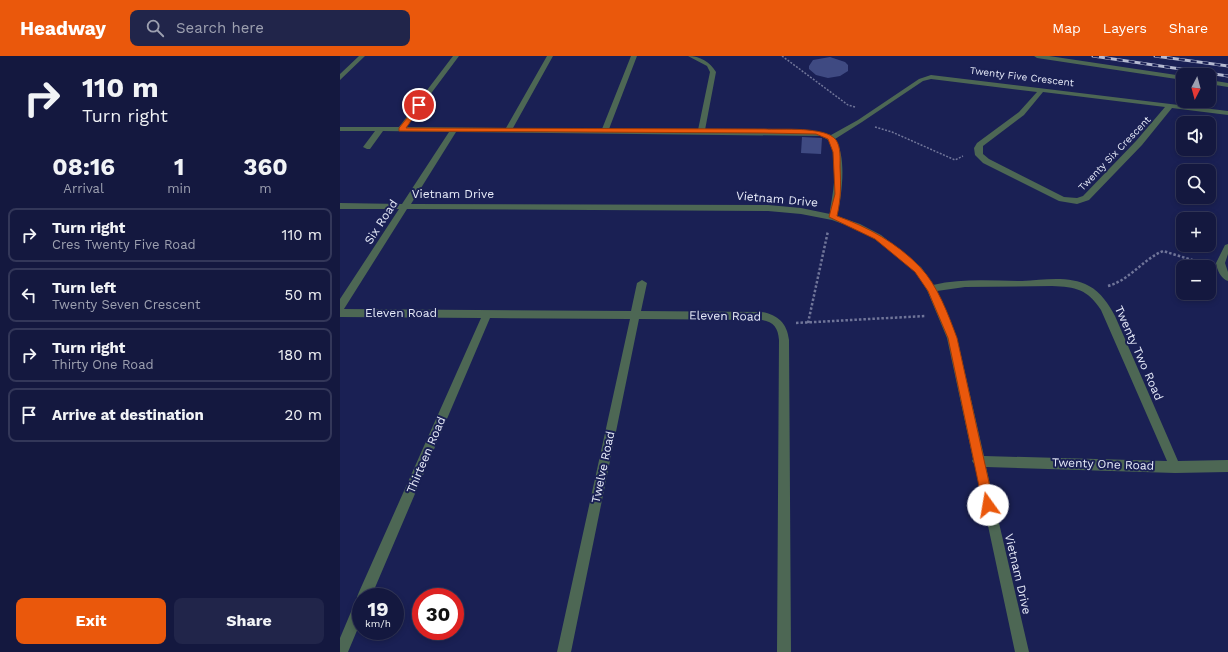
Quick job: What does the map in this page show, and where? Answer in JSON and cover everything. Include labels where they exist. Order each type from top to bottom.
[{"type":"street","points":[[341,77],[362,56]]},
{"type":"street","points":[[401,129],[456,56]]},
{"type":"street","points":[[509,130],[550,56]]},
{"type":"street","points":[[605,131],[634,56]]},
{"type":"street","points":[[691,56],[709,65],[713,72],[701,131]]},
{"type":"street","points":[[1037,56],[1176,77]]},
{"type":"street","name":"Twenty Five Crescent","points":[[831,138],[873,113],[926,78],[944,78],[1228,113]]},
{"type":"street","points":[[1216,83],[1228,85]]},
{"type":"street","points":[[978,154],[978,148],[980,145],[1026,109],[1041,90]]},
{"type":"street","name":"Twenty Six Crescent","points":[[978,154],[986,161],[1062,199],[1082,200],[1086,198],[1139,143],[1170,106]]},
{"type":"street","points":[[340,129],[816,132],[831,138],[834,142],[836,152],[838,194],[833,217]]},
{"type":"street","points":[[367,147],[381,129]]},
{"type":"street","name":"Six Road","points":[[340,307],[454,130]]},
{"type":"street","name":"Vietnam Drive","points":[[340,206],[768,208],[801,211],[833,217],[858,226],[878,237],[918,269],[931,289],[952,338],[978,461],[1022,652]]},
{"type":"street","points":[[1228,247],[1220,262],[1221,270],[1228,278]]},
{"type":"street","name":"Twelve Road","points":[[564,652],[642,283]]},
{"type":"street","points":[[931,289],[958,284],[1046,283],[1080,286],[1092,292]]},
{"type":"street","name":"Twenty Two Road","points":[[1092,292],[1103,304],[1110,316],[1175,467]]},
{"type":"street","name":"Eleven Road","points":[[340,313],[636,314],[762,316],[774,319],[782,328],[784,347],[784,652]]},
{"type":"street","name":"Thirteen Road","points":[[368,588],[487,314]]},
{"type":"street","name":"Twenty One Road","points":[[978,461],[1175,467],[1228,466]]},
{"type":"street","points":[[341,652],[352,626]]},
{"type":"path","points":[[782,56],[848,105],[873,113]]},
{"type":"path","points":[[860,121],[892,132],[955,160],[966,153],[978,154]]},
{"type":"path","points":[[828,229],[808,323],[926,316]]},
{"type":"path","points":[[1092,292],[1102,286],[1119,284],[1139,268],[1147,258],[1163,251],[1221,270]]},
{"type":"building","points":[[830,57],[845,62],[848,65],[848,71],[840,76],[828,78],[816,75],[809,69],[809,66],[813,60]]},
{"type":"building","points":[[802,137],[822,138],[821,154],[801,153]]},
{"type":"railway","points":[[1093,56],[1228,76]]},
{"type":"railway","points":[[1155,56],[1228,66]]},
{"type":"route","points":[[419,105],[401,129],[816,132],[831,138],[834,142],[836,152],[838,194],[833,217],[858,226],[878,237],[918,269],[931,289],[944,314],[952,338],[988,505]]}]
